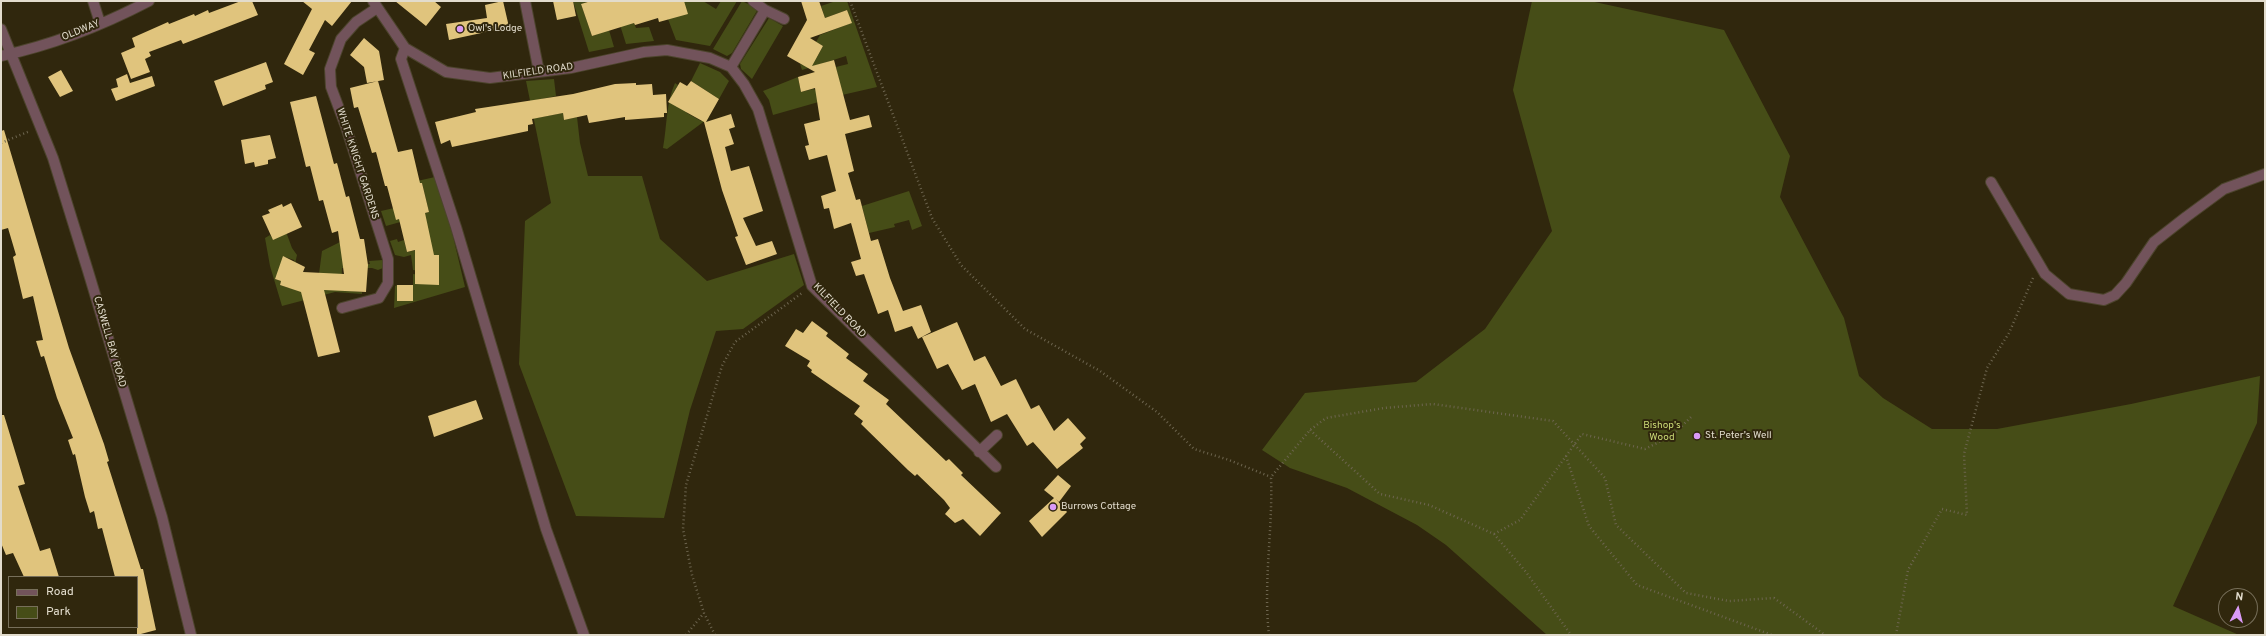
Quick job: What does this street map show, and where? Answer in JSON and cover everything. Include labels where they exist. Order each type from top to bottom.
[{"type":"street","points":[[93,1],[100,23]]},
{"type":"street","name":"OLDWAY","points":[[5,55],[39,46],[100,23],[149,1]]},
{"type":"street","points":[[525,1],[539,72]]},
{"type":"street","points":[[753,1],[765,10],[784,19]]},
{"type":"street","name":"KILFIELD ROAD","points":[[375,4],[405,48],[446,72],[490,78],[571,68],[644,52],[667,50],[710,58],[731,67],[744,84],[758,109],[812,286],[979,452],[996,467]]},
{"type":"street","name":"WHITE KNIGHT GARDENS","points":[[342,308],[379,298],[388,283],[388,259],[331,81],[333,56],[341,39],[375,4]]},
{"type":"street","points":[[731,67],[765,10]]},
{"type":"street","name":"CASWELL BAY ROAD","points":[[1,29],[5,55],[53,158],[86,263],[162,517],[191,635]]},
{"type":"street","points":[[405,48],[401,59],[456,227],[546,529],[584,635]]},
{"type":"street","points":[[1991,182],[2045,274],[2069,294],[2104,300],[2115,295],[2126,283],[2154,242],[2224,189],[2265,174]]},
{"type":"street","points":[[979,452],[997,435]]},
{"type":"path","points":[[850,1],[932,218],[961,265],[1025,328],[1100,370],[1157,412],[1194,449],[1229,460],[1271,477]]},
{"type":"path","points":[[1,143],[39,127]]},
{"type":"path","points":[[1896,635],[1908,570],[1942,509],[1968,515],[1964,454],[1987,368],[2009,334],[2022,306],[2039,262]]},
{"type":"path","points":[[715,635],[704,614],[692,574],[683,529],[686,485],[722,366],[735,342],[812,286]]},
{"type":"path","points":[[1269,635],[1266,606],[1267,568],[1273,512],[1271,477],[1310,430],[1326,418],[1384,408],[1433,404],[1553,421],[1605,478],[1616,525],[1686,593],[1729,601],[1774,598],[1825,635]]},
{"type":"path","points":[[1494,534],[1520,520],[1582,434],[1645,449],[1673,435],[1691,417]]},
{"type":"path","points":[[1310,430],[1380,494],[1429,505],[1494,534],[1526,572],[1571,635]]},
{"type":"path","points":[[1566,456],[1589,526],[1637,585],[1772,635]]},
{"type":"path","points":[[686,635],[704,614]]},
{"type":"green space","points":[[573,1],[591,1],[581,4],[592,36],[609,30],[614,47],[589,52]]},
{"type":"green space","points":[[684,1],[703,1],[716,9],[721,1],[737,1],[710,46],[676,40],[668,19]]},
{"type":"green space","points":[[742,1],[758,9],[732,53],[727,56],[713,49]]},
{"type":"green space","points":[[836,1],[847,1],[877,87],[842,95],[836,67],[848,64],[846,56],[802,70],[800,64],[803,65],[810,54],[817,57],[823,46],[816,42],[820,35],[851,23],[847,10],[825,18],[821,6]]},
{"type":"green space","name":"Bishop's Wood","points":[[1532,1],[1590,1],[1724,30],[1790,156],[1780,197],[1844,318],[1859,376],[1883,398],[1932,429],[1997,429],[2131,404],[2260,376],[2257,423],[2173,606],[2218,626],[2218,628],[2223,628],[2239,635],[1547,635],[1446,545],[1417,525],[1347,488],[1290,468],[1262,450],[1305,393],[1416,382],[1485,329],[1552,231],[1513,90]]},
{"type":"green space","points":[[769,18],[783,26],[752,79],[741,69],[740,64]]},
{"type":"green space","points":[[634,23],[636,28],[649,27],[654,41],[626,44],[620,25]]},
{"type":"green space","points":[[700,63],[720,72],[729,81],[719,99],[691,81]]},
{"type":"green space","points":[[798,77],[801,92],[813,89],[820,91],[822,101],[773,115],[769,100],[763,91]]},
{"type":"green space","points":[[554,79],[556,96],[532,101],[536,118],[563,113],[564,120],[577,117],[580,143],[588,176],[642,176],[660,239],[707,281],[794,254],[804,285],[743,329],[716,331],[690,410],[664,518],[576,516],[519,364],[525,221],[551,203],[526,81]]},
{"type":"green space","points":[[675,83],[678,85],[671,97],[678,101],[687,113],[701,121],[710,117],[667,149],[663,148],[668,107]]},
{"type":"green space","points":[[435,177],[447,211],[465,287],[394,308],[395,286],[397,285],[397,301],[413,301],[413,274],[420,275],[421,284],[439,284],[439,255],[415,255],[415,267],[420,267],[420,271],[413,270],[411,255],[404,257],[395,255],[390,241],[397,239],[398,242],[404,240],[407,252],[432,247],[404,221],[386,226],[381,211],[394,208],[397,219],[429,212],[422,183],[396,189],[395,186]]},
{"type":"green space","points":[[909,191],[922,226],[912,230],[909,220],[894,224],[895,227],[869,233],[862,206]]},
{"type":"green space","points":[[285,229],[292,248],[297,255],[295,264],[294,260],[285,257],[275,279],[281,281],[280,285],[289,288],[303,272],[305,272],[304,289],[317,289],[322,251],[340,242],[367,264],[370,264],[369,261],[383,260],[383,268],[378,270],[372,268],[342,268],[341,290],[362,292],[362,294],[335,292],[282,306],[270,266],[265,238],[270,235],[273,239]]},
{"type":"building","points":[[241,1],[252,1],[258,15],[183,44],[181,40],[149,52],[151,56],[145,59],[150,72],[131,79],[121,53],[135,47],[132,38],[168,22],[169,24],[194,14],[195,16],[208,10],[209,13]]},
{"type":"building","points":[[302,1],[352,1],[332,26],[325,20],[309,50],[315,53],[303,75],[284,64],[312,9]]},
{"type":"building","points":[[395,1],[434,1],[441,7],[426,26]]},
{"type":"building","points":[[503,1],[509,27],[449,40],[446,24],[487,18],[485,5]]},
{"type":"building","points":[[553,1],[573,1],[576,16],[557,20]]},
{"type":"building","points":[[591,1],[684,1],[688,14],[659,22],[658,18],[635,25],[634,23],[592,36],[581,4]]},
{"type":"building","points":[[801,1],[819,1],[825,18],[847,10],[852,23],[810,38],[823,46],[812,66],[834,60],[850,120],[869,115],[872,127],[845,134],[854,171],[848,173],[856,200],[860,199],[871,241],[878,239],[890,278],[903,311],[921,305],[931,332],[918,339],[912,326],[895,332],[888,310],[878,314],[864,274],[856,276],[851,262],[861,259],[851,223],[834,229],[829,208],[824,209],[821,196],[836,191],[827,155],[809,160],[805,146],[809,145],[804,124],[820,120],[815,88],[801,92],[798,77],[815,72],[787,56],[807,20]]},
{"type":"building","points":[[364,38],[379,51],[384,80],[367,83],[364,67],[350,55]]},
{"type":"building","points":[[266,62],[273,82],[265,85],[266,89],[223,106],[214,81]]},
{"type":"building","points":[[61,70],[73,91],[60,97],[48,77]]},
{"type":"building","points":[[127,74],[130,83],[152,76],[155,86],[116,101],[111,89],[118,87],[116,79]]},
{"type":"building","points":[[378,81],[398,152],[412,149],[429,212],[425,213],[434,255],[439,255],[439,285],[415,284],[415,250],[407,252],[399,219],[396,220],[376,152],[372,153],[358,107],[354,108],[350,88]]},
{"type":"building","points":[[691,81],[719,99],[706,122],[731,114],[735,127],[729,129],[734,144],[725,147],[731,171],[749,166],[763,211],[743,218],[756,246],[772,241],[777,254],[746,265],[735,237],[738,236],[722,190],[704,122],[668,102],[680,82],[687,86]]},
{"type":"building","points":[[636,83],[636,85],[652,84],[653,95],[666,94],[667,113],[664,113],[664,117],[625,120],[625,117],[589,123],[587,115],[564,120],[563,113],[532,119],[533,124],[528,125],[528,131],[452,147],[450,140],[441,144],[435,122],[476,112],[475,109],[573,94],[615,84]]},
{"type":"building","points":[[316,96],[334,164],[337,163],[346,197],[349,196],[360,239],[364,239],[368,265],[366,292],[324,290],[340,352],[318,357],[301,292],[280,285],[281,281],[275,279],[283,256],[305,267],[303,272],[344,274],[338,231],[332,233],[323,200],[319,201],[310,166],[306,167],[290,102]]},
{"type":"building","points":[[4,130],[69,348],[104,444],[109,461],[107,462],[141,569],[143,569],[156,630],[137,635],[138,576],[115,576],[102,528],[98,529],[94,511],[90,513],[85,497],[75,454],[73,455],[68,440],[73,438],[57,398],[44,356],[41,357],[36,341],[43,340],[33,296],[23,299],[13,257],[16,255],[8,228],[1,230],[1,131]]},
{"type":"building","points":[[270,135],[276,158],[268,160],[268,164],[255,167],[254,162],[245,164],[241,140]]},
{"type":"building","points":[[291,203],[302,227],[273,240],[262,216],[270,213],[268,210],[282,204],[283,207]]},
{"type":"building","points":[[397,285],[413,285],[413,301],[397,301]]},
{"type":"building","points":[[812,321],[828,333],[826,336],[849,354],[846,358],[868,374],[863,381],[889,400],[886,404],[946,461],[949,459],[963,473],[961,475],[1001,513],[980,536],[963,519],[955,523],[945,514],[950,508],[944,500],[917,474],[915,476],[908,470],[861,424],[863,421],[854,414],[860,406],[811,372],[812,370],[807,366],[810,361],[785,346],[796,329],[803,333]]},
{"type":"building","points":[[957,322],[974,361],[985,356],[1001,386],[1016,379],[1031,409],[1039,405],[1054,431],[1068,418],[1086,438],[1080,444],[1083,448],[1057,469],[1033,442],[1027,446],[1007,414],[991,422],[975,384],[962,390],[948,364],[937,369],[922,337]]},
{"type":"building","points":[[476,400],[483,419],[434,437],[428,416]]},
{"type":"building","points":[[1,415],[4,415],[25,484],[18,486],[40,551],[50,548],[59,576],[24,576],[13,553],[6,555],[1,543]]},
{"type":"building","name":"Burrows Cottage","points":[[1058,475],[1071,486],[1059,502],[1056,499],[1067,512],[1042,537],[1029,521],[1054,498],[1044,490]]},
{"type":"place","name":"Owl's Lodge","points":[[460,29]]},
{"type":"place","name":"St. Peter's Well","points":[[1697,436]]},
{"type":"place","name":"Burrows Cottage","points":[[1053,507]]}]
